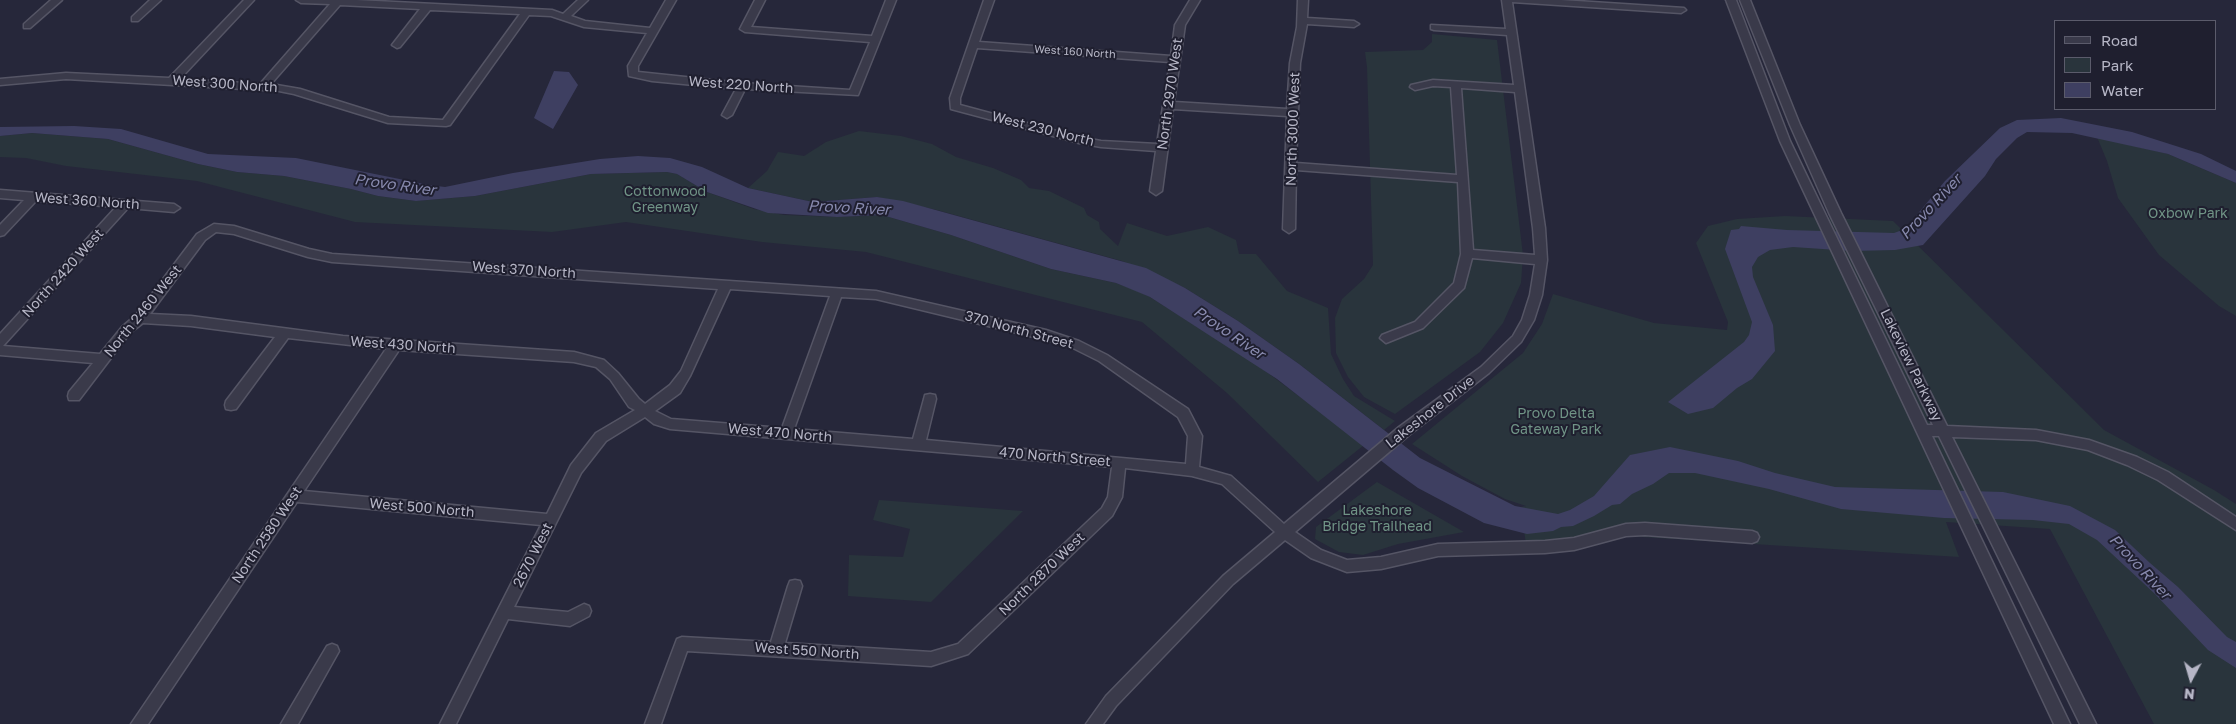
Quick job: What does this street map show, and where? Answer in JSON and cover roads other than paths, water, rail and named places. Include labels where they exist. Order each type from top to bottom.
[{"type":"street","points":[[28,26],[57,0]]},
{"type":"street","points":[[135,19],[156,0]]},
{"type":"street","points":[[172,81],[249,0]]},
{"type":"street","points":[[301,0],[552,13],[584,24],[653,31],[671,0]]},
{"type":"street","points":[[565,17],[583,0]]},
{"type":"street","points":[[760,0],[745,30],[875,39],[891,0]]},
{"type":"street","points":[[974,45],[989,0]]},
{"type":"street","name":"North 2970 West","points":[[1156,191],[1180,25],[1194,0]]},
{"type":"street","name":"North 3000 West","points":[[1289,230],[1291,113],[1303,0]]},
{"type":"street","name":"Lakeshore Drive","points":[[1094,724],[1111,702],[1228,580],[1404,431],[1484,370],[1517,340],[1528,320],[1536,295],[1541,260],[1539,228],[1507,0]]},
{"type":"street","points":[[1514,0],[1681,10]]},
{"type":"street","name":"Lakeview Parkway","points":[[1731,0],[1779,126],[1974,542],[2062,724]]},
{"type":"street","name":"Lakeview Parkway","points":[[1745,0],[1795,124],[1835,213],[2088,724]]},
{"type":"street","points":[[263,87],[337,2]]},
{"type":"street","points":[[397,45],[427,7]]},
{"type":"street","name":"West 300 North","points":[[0,82],[66,76],[263,87],[296,91],[388,120],[446,123],[526,12]]},
{"type":"street","points":[[1302,21],[1354,24]]},
{"type":"street","points":[[1434,26],[1512,32]]},
{"type":"street","name":"West 220 North","points":[[653,31],[633,66],[633,74],[652,78],[742,86],[854,93],[875,39]]},
{"type":"street","name":"West 160 North","points":[[974,45],[1175,59]]},
{"type":"street","name":"West 230 North","points":[[974,45],[955,98],[955,107],[1079,140],[1101,144],[1163,148]]},
{"type":"street","points":[[1415,87],[1434,84],[1520,89]]},
{"type":"street","points":[[1386,338],[1419,325],[1460,285],[1467,254],[1456,85]]},
{"type":"street","points":[[727,115],[742,86]]},
{"type":"street","points":[[1169,105],[1291,113]]},
{"type":"street","points":[[1291,166],[1463,179]]},
{"type":"street","name":"West 360 North","points":[[0,194],[174,208]]},
{"type":"street","points":[[0,232],[33,198]]},
{"type":"street","name":"North 2420 West","points":[[0,361],[3,348],[125,204]]},
{"type":"street","name":"West 370 North","points":[[214,228],[234,230],[308,253],[332,258],[837,292]]},
{"type":"street","name":"North 2460 West","points":[[74,396],[126,330],[140,318],[201,237],[214,228]]},
{"type":"street","points":[[1467,254],[1541,260]]},
{"type":"street","name":"2670 West","points":[[448,724],[576,469],[601,437],[675,389],[686,373],[726,284]]},
{"type":"street","points":[[786,434],[837,292]]},
{"type":"street","name":"370 North Street","points":[[837,292],[876,295],[1046,335],[1075,344],[1103,358],[1183,413],[1192,428],[1194,436],[1192,470]]},
{"type":"street","name":"West 430 North","points":[[140,318],[191,321],[284,334],[395,345],[574,357],[600,363],[614,376],[634,403],[645,410]]},
{"type":"street","points":[[232,405],[284,334]]},
{"type":"street","name":"North 2580 West","points":[[139,724],[395,345]]},
{"type":"street","points":[[3,348],[104,359]]},
{"type":"street","points":[[918,445],[930,399]]},
{"type":"street","name":"West 470 North","points":[[645,410],[659,420],[670,424],[918,445]]},
{"type":"street","points":[[1921,430],[2036,434],[2103,450],[2163,476],[2236,524]]},
{"type":"street","name":"470 North Street","points":[[918,445],[1192,470]]},
{"type":"street","name":"North 2870 West","points":[[931,659],[964,649],[1107,512],[1115,497],[1119,462]]},
{"type":"street","points":[[1192,470],[1226,480],[1284,532],[1316,554],[1347,566],[1381,563],[1449,549],[1537,548],[1574,544],[1626,530],[1645,529],[1752,537]]},
{"type":"street","name":"West 500 North","points":[[294,496],[550,520]]},
{"type":"street","points":[[776,649],[795,586]]},
{"type":"street","points":[[504,612],[570,619],[584,611]]},
{"type":"street","name":"West 550 North","points":[[653,724],[682,644],[931,659]]},
{"type":"street","points":[[289,724],[332,652]]},
{"type":"water","points":[[554,71],[569,72],[578,85],[553,129],[534,118]]},
{"type":"water","name":"Provo River","points":[[2061,118],[2132,132],[2201,154],[2236,171],[2236,183],[2168,154],[2072,133],[2027,132],[2017,138],[1996,159],[1985,176],[1923,245],[1895,250],[1852,251],[1793,247],[1770,250],[1758,257],[1752,267],[1753,277],[1773,325],[1775,351],[1752,379],[1737,388],[1713,408],[1688,414],[1668,402],[1744,342],[1749,335],[1752,322],[1725,249],[1731,230],[1739,229],[1741,226],[1787,230],[1894,233],[1905,229],[1945,181],[2000,128],[2017,120]]},
{"type":"water","name":"Provo River","points":[[74,126],[121,129],[208,154],[296,158],[445,187],[513,173],[600,159],[638,156],[670,158],[702,167],[748,188],[813,202],[877,197],[903,201],[1146,268],[1185,288],[1238,321],[1299,364],[1420,458],[1515,506],[1558,514],[1570,510],[1594,496],[1630,455],[1670,447],[1738,461],[1775,473],[1835,487],[2003,492],[2070,506],[2115,530],[2178,587],[2227,637],[2236,642],[2236,668],[2208,650],[2155,594],[2097,540],[2069,524],[2033,520],[1944,518],[1841,509],[1769,489],[1695,473],[1669,473],[1653,484],[1632,494],[1620,504],[1612,505],[1573,526],[1561,527],[1553,531],[1527,534],[1484,523],[1418,488],[1277,379],[1150,297],[1116,283],[1051,269],[951,235],[882,215],[837,217],[768,213],[707,192],[677,174],[667,172],[591,174],[475,196],[416,201],[378,196],[284,176],[237,172],[198,164],[108,139],[32,133],[0,136],[0,127]]},
{"type":"park label","name":"Cottonwood Greenway","points":[[665,200]]},
{"type":"park label","name":"Oxbow Park","points":[[2188,214]]},
{"type":"park label","name":"Provo Delta Gateway Park","points":[[1556,422]]},
{"type":"park label","name":"Lakeshore Bridge Trailhead","points":[[1377,520]]}]
